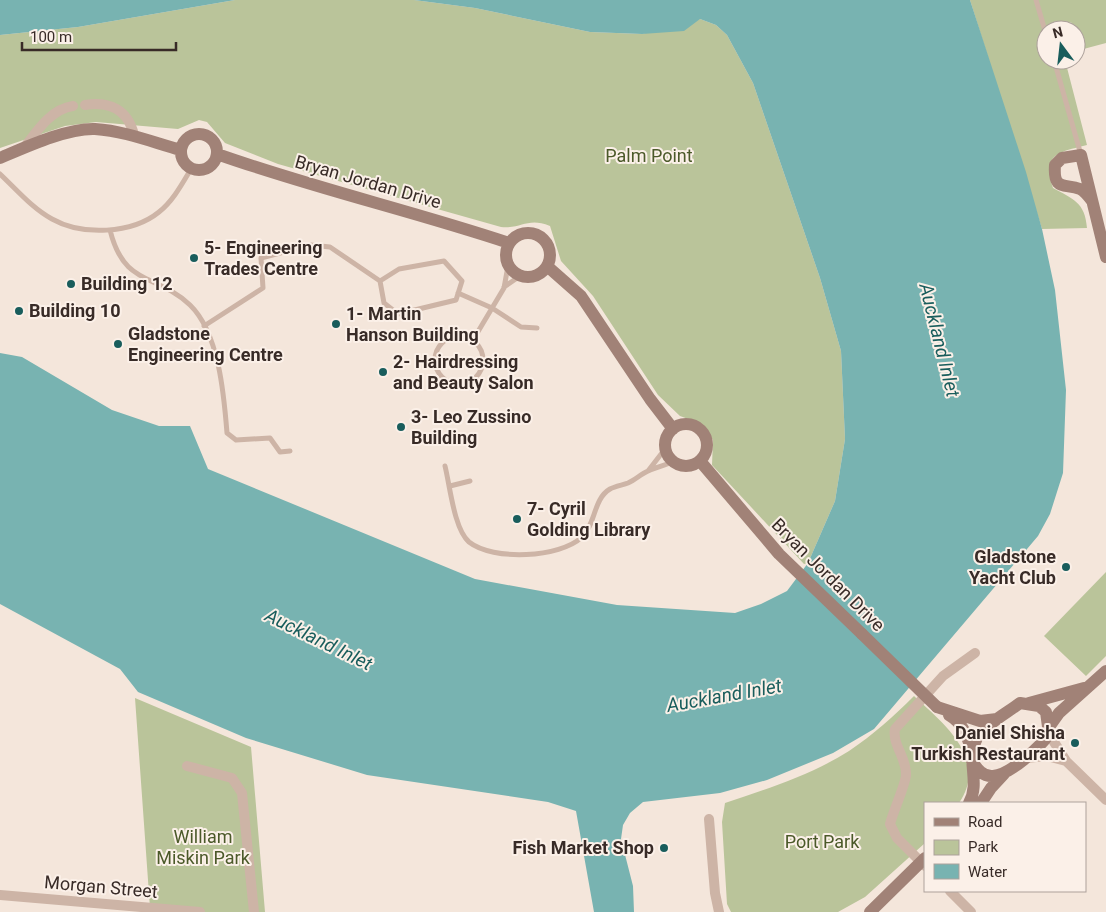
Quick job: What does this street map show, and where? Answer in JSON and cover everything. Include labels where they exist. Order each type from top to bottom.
[{"type":"main road","points":[[0,158],[23,148],[69,133],[93,129],[134,135],[181,150]]},
{"type":"main road","points":[[199,134],[205,135],[214,143],[217,154],[215,161],[205,170],[191,169],[182,161],[181,150],[187,138],[199,134]]},
{"type":"main road","name":"Bryan Jordan Drive","points":[[217,154],[268,172],[433,218],[509,243]]},
{"type":"main road","points":[[1092,201],[1080,189],[1064,188],[1054,175],[1054,165],[1062,158],[1081,155],[1106,257]]},
{"type":"main road","points":[[525,233],[537,235],[547,245],[550,259],[547,266],[536,276],[520,276],[508,266],[506,258],[509,243],[514,238],[525,233]]},
{"type":"main road","points":[[547,266],[581,296],[650,400],[673,429]]},
{"type":"main road","points":[[686,424],[700,429],[707,441],[707,449],[700,461],[687,466],[673,462],[665,449],[668,435],[673,429],[686,424]]},
{"type":"main road","name":"Bryan Jordan Drive","points":[[700,461],[779,554],[937,707],[958,721],[966,732],[976,779],[970,802]]},
{"type":"main road","points":[[982,802],[991,788],[1006,772],[1024,758],[1049,730],[1059,712],[1106,671]]},
{"type":"main road","points":[[1006,772],[993,776],[984,774],[972,756],[982,731],[1020,703],[1029,703],[1086,687]]},
{"type":"main road","points":[[1029,703],[1039,706],[1046,712],[1049,730]]},
{"type":"main road","name":"Bryan Jordan Drive","points":[[937,707],[965,718],[980,721],[1000,718]]},
{"type":"main road","points":[[870,912],[923,862]]},
{"type":"street","points":[[85,105],[96,103],[114,107],[131,122],[134,135]]},
{"type":"street","points":[[23,148],[42,125],[63,108],[74,106]]},
{"type":"street","points":[[923,862],[897,838],[890,824],[906,775],[902,754],[894,739],[895,729],[944,676],[975,653]]},
{"type":"street","points":[[1049,730],[1066,761],[1106,800]]},
{"type":"street","points":[[1024,758],[1047,756],[1066,761]]},
{"type":"street","points":[[187,766],[232,778],[242,793],[254,912]]},
{"type":"street","points":[[709,819],[715,894],[719,912]]},
{"type":"street","points":[[951,892],[972,912]]},
{"type":"street","name":"Morgan Street","points":[[0,895],[200,912]]},
{"type":"lane","points":[[1036,0],[1042,20]]},
{"type":"lane","points":[[1057,70],[1081,155]]},
{"type":"lane","points":[[0,174],[33,207],[54,221],[87,230],[110,230],[133,225],[159,213],[179,189],[191,169]]},
{"type":"lane","points":[[110,230],[115,249],[135,274],[171,292],[191,306],[204,326],[215,351],[219,367],[227,433],[236,440],[270,438],[280,452],[290,451]]},
{"type":"lane","points":[[204,326],[263,288],[261,258],[311,246],[330,247],[380,281],[384,304],[398,314],[456,300],[462,282],[444,261],[399,269],[380,281]]},
{"type":"lane","points":[[473,340],[504,288],[508,266]]},
{"type":"lane","points":[[504,288],[520,276]]},
{"type":"lane","points":[[458,293],[492,308],[521,327],[537,328]]},
{"type":"lane","points":[[457,336],[473,340],[482,352],[484,359],[479,374],[467,383],[460,384],[445,380],[436,367],[435,358],[442,343],[457,336]]},
{"type":"lane","points":[[648,471],[665,449]]},
{"type":"lane","points":[[445,466],[459,526],[469,541],[483,549],[501,553],[539,554],[562,549],[582,537],[594,519],[600,499],[610,489],[629,483],[648,471],[673,462]]},
{"type":"lane","points":[[450,486],[470,481]]},
{"type":"green space","name":"Palm Point","points":[[235,0],[414,0],[475,8],[590,32],[642,34],[700,19],[716,25],[727,35],[753,83],[820,278],[841,351],[845,439],[835,501],[808,563],[804,564],[712,465],[713,440],[702,424],[680,416],[658,395],[593,296],[561,261],[550,226],[530,223],[501,227],[278,164],[225,143],[207,122],[199,120],[178,129],[96,122],[65,126],[0,148],[0,35],[78,27]]},
{"type":"green space","points":[[970,0],[1106,0],[1106,43],[1086,48],[1086,20],[1036,20],[1036,70],[1068,70],[1087,145],[1055,156],[1049,168],[1053,188],[1077,202],[1084,212],[1087,228],[1042,229]]},
{"type":"green space","points":[[1106,572],[1106,656],[1086,676],[1044,636]]},
{"type":"green space","name":"Port Park","points":[[914,696],[949,731],[966,757],[969,772],[967,787],[960,802],[924,802],[924,844],[865,897],[838,912],[731,912],[727,904],[722,822],[725,803],[788,781],[834,760],[875,732]]},
{"type":"green space","name":"William Miskin Park","points":[[135,698],[251,747],[265,912],[199,912],[150,908]]},
{"type":"water","points":[[0,0],[235,0],[78,27],[0,35]]},
{"type":"water","name":"Auckland Inlet","points":[[414,0],[970,0],[1026,172],[1042,229],[1055,290],[1066,390],[1063,473],[1050,514],[1038,536],[874,729],[833,753],[767,780],[720,793],[643,802],[630,813],[623,825],[621,839],[633,886],[634,912],[594,912],[576,811],[548,802],[367,775],[246,738],[138,692],[120,669],[0,604],[0,353],[22,357],[112,410],[159,426],[190,426],[208,469],[475,579],[617,605],[735,613],[761,604],[787,591],[808,563],[835,501],[845,439],[841,351],[820,278],[753,83],[727,35],[716,25],[700,19],[684,31],[642,34],[590,32],[475,8]]},
{"type":"place","name":"5- Engineering Trades Centre","points":[[194,258]]},
{"type":"place","name":"Building 12","points":[[71,284]]},
{"type":"place","name":"Building 10","points":[[19,311]]},
{"type":"place","name":"1- Martin Hanson Building","points":[[336,324]]},
{"type":"place","name":"Gladstone Engineering Centre","points":[[118,344]]},
{"type":"place","name":"2- Hairdressing and Beauty Salon","points":[[383,372]]},
{"type":"place","name":"3- Leo Zussino Building","points":[[401,427]]},
{"type":"place","name":"7- Cyril Golding Library","points":[[517,519]]},
{"type":"place","name":"Gladstone Yacht Club","points":[[1066,567]]},
{"type":"place","name":"Daniel Shisha Turkish Restaurant","points":[[1075,743]]},
{"type":"place","name":"Fish Market Shop","points":[[664,848]]}]
